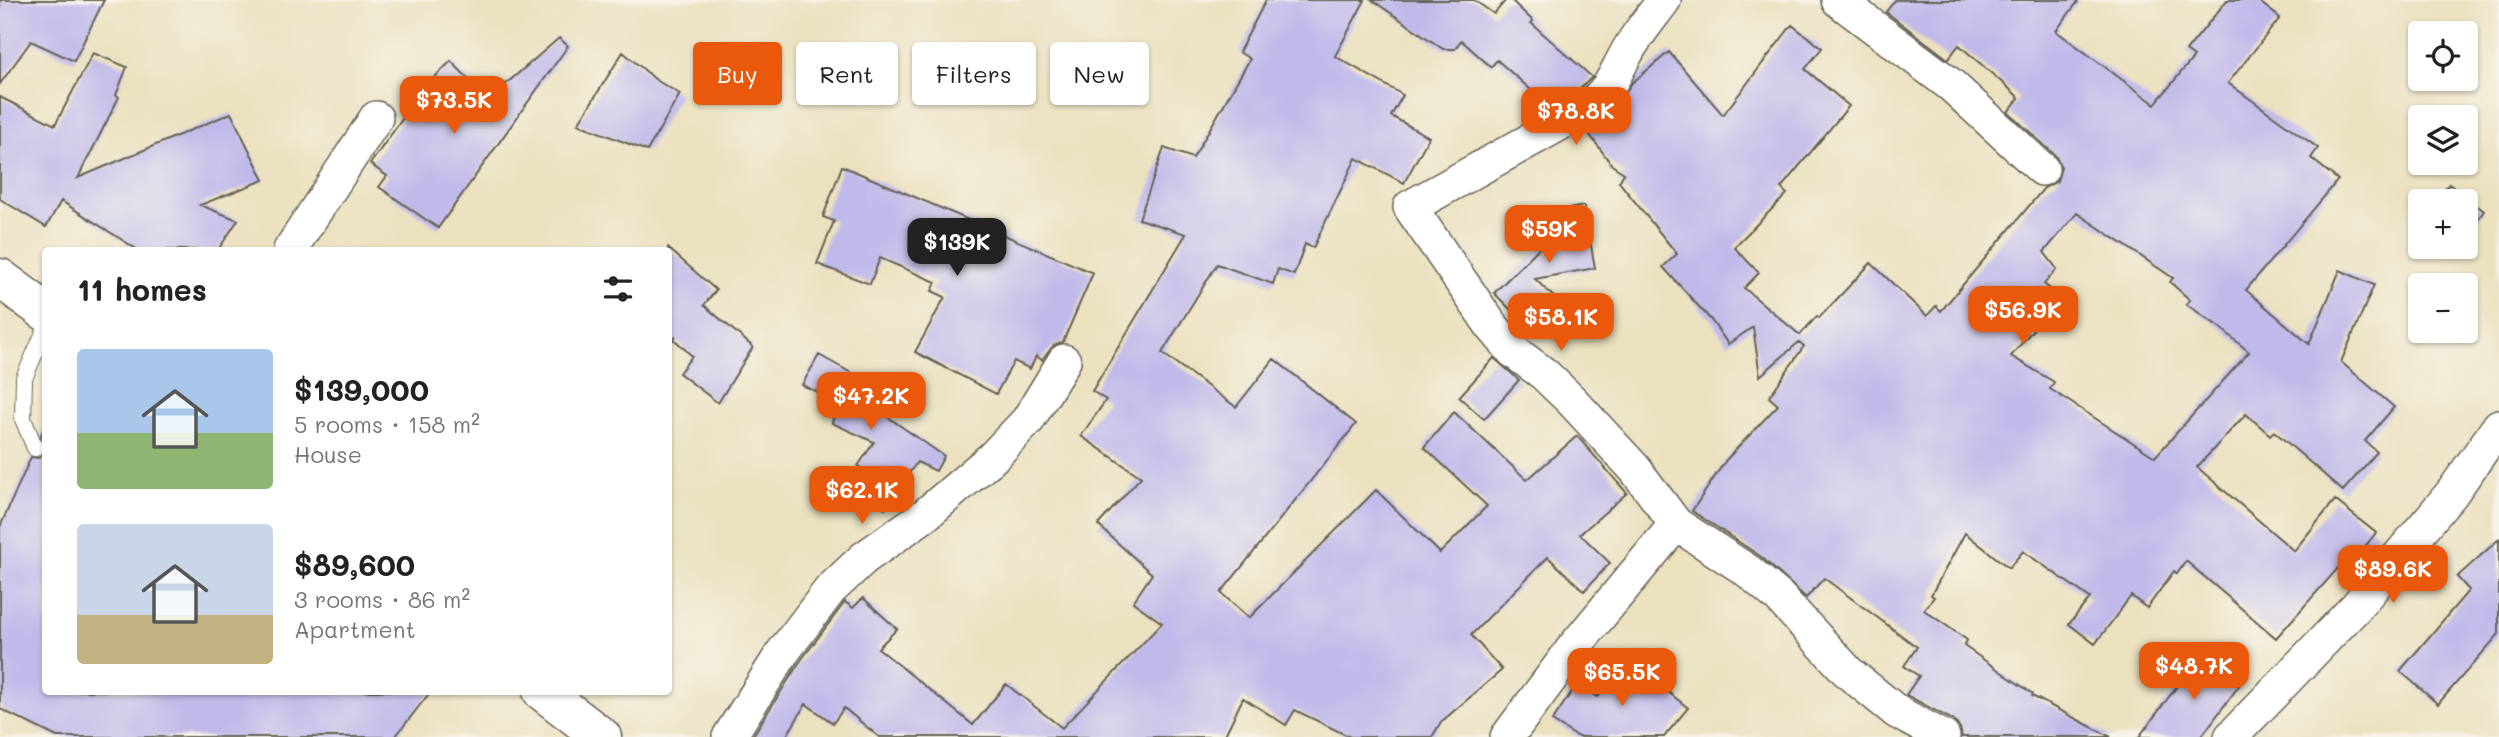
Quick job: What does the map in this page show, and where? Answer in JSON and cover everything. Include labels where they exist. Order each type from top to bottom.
[{"type":"street","points":[[1664,0],[1625,55],[1616,76],[1603,95],[1590,107],[1410,207],[1491,325],[1513,351],[1544,374],[1572,401],[1635,470],[1676,524],[1748,571],[1779,597],[1849,673],[1897,712],[1943,737]]},
{"type":"street","points":[[1838,0],[1951,85],[2042,169]]},
{"type":"street","points":[[292,247],[376,118]]},
{"type":"street","points":[[0,278],[42,309]]},
{"type":"street","points":[[729,737],[783,652],[830,590],[864,558],[925,515],[993,457],[1028,420],[1064,361]]},
{"type":"street","points":[[2231,737],[2356,607],[2452,493],[2499,426]]},
{"type":"street","points":[[1507,737],[1574,647],[1676,524]]},
{"type":"street","points":[[547,695],[602,737]]},
{"type":"lane","points":[[35,449],[23,419],[24,378],[42,337]]},
{"type":"building","points":[[0,0],[104,0],[74,61],[31,41],[0,84]]},
{"type":"building","points":[[1266,0],[1365,0],[1335,56],[1403,95],[1391,116],[1429,137],[1404,183],[1356,158],[1313,248],[1305,244],[1294,275],[1278,269],[1273,284],[1217,264],[1162,353],[1236,407],[1274,359],[1356,424],[1221,593],[1249,618],[1376,490],[1440,553],[1487,506],[1424,447],[1454,412],[1527,480],[1577,436],[1627,493],[1580,534],[1610,563],[1584,591],[1548,557],[1471,635],[1502,670],[1441,722],[1432,737],[1350,737],[1295,710],[1286,725],[1243,698],[1224,737],[879,737],[844,708],[833,723],[806,704],[786,737],[752,737],[799,663],[845,602],[853,608],[863,598],[897,629],[878,648],[973,725],[1006,684],[1062,728],[1162,623],[1133,602],[1152,574],[1098,525],[1141,477],[1081,436],[1106,400],[1092,391],[1186,234],[1139,219],[1164,148],[1193,158],[1250,59],[1239,52]]},
{"type":"building","points":[[1372,0],[1474,0],[1494,14],[1506,0],[1511,0],[1533,21],[1531,23],[1592,77],[1578,91],[1564,99],[1558,91],[1547,104],[1497,60],[1491,67],[1461,40],[1455,49],[1443,49]]},
{"type":"building","points":[[1895,0],[2079,0],[2056,31],[2155,104],[2194,57],[2186,51],[2227,0],[2257,0],[2280,18],[2228,83],[2318,148],[2311,158],[2338,180],[2246,290],[2309,344],[2340,270],[2374,285],[2341,362],[2394,407],[2365,441],[2377,452],[2343,491],[2274,431],[2270,435],[2246,414],[2197,467],[2294,551],[2335,500],[2376,533],[2345,571],[2339,567],[2276,638],[2186,561],[2177,574],[2174,571],[2147,608],[2131,596],[2095,644],[2069,624],[2090,598],[2023,551],[2009,568],[1965,533],[1931,595],[1934,597],[1924,610],[1967,640],[1964,646],[2033,694],[2032,696],[2111,737],[1962,737],[1960,728],[1953,720],[1906,695],[1919,676],[1904,666],[1917,647],[1824,578],[1806,598],[1760,556],[1692,511],[1726,460],[1778,405],[1769,397],[1804,346],[1799,342],[1760,376],[1753,327],[1728,344],[1711,320],[1663,267],[1677,254],[1619,182],[1624,173],[1612,165],[1587,131],[1610,114],[1632,83],[1669,52],[1723,115],[1792,25],[1822,48],[1805,69],[1849,106],[1781,188],[1787,194],[1734,247],[1759,273],[1744,288],[1800,335],[1871,263],[1927,316],[1936,306],[1941,311],[2044,188],[2057,181],[2061,167],[2055,155],[2008,112],[2019,98],[2013,92],[1959,45],[1948,59],[1886,12]],"holes":[[[2077,213],[2173,278],[2170,282],[2190,300],[2186,304],[2221,328],[2249,352],[2155,457],[2050,389],[2054,382],[2011,356],[2060,297],[2044,284],[2057,269],[2044,252]]]},
{"type":"building","points":[[559,38],[568,46],[438,228],[379,187],[387,176],[370,164],[426,86],[451,61],[487,98],[484,103]]},
{"type":"building","points":[[623,52],[656,80],[680,94],[647,151],[578,124]]},
{"type":"building","points":[[93,53],[127,67],[116,95],[119,97],[78,178],[231,113],[264,180],[200,205],[238,220],[220,247],[133,247],[61,201],[46,227],[0,199],[0,97],[55,125]]},
{"type":"building","points":[[842,166],[1093,273],[1063,342],[1054,345],[1042,360],[1036,356],[1030,369],[1014,361],[996,394],[915,352],[945,297],[932,291],[936,282],[880,258],[870,284],[817,264],[834,221],[823,217]]},
{"type":"building","points":[[1584,206],[1595,268],[1535,279],[1560,303],[1532,331],[1494,293],[1542,245],[1537,215]]},
{"type":"building","points":[[2478,206],[2484,211],[2478,219]]},
{"type":"building","points":[[672,252],[716,290],[704,305],[753,347],[718,403],[679,373],[692,356],[674,339],[676,336],[672,341]]},
{"type":"building","points":[[819,355],[873,385],[869,404],[944,456],[936,471],[917,462],[885,508],[853,486],[864,471],[858,466],[874,442],[832,423],[837,401],[802,385]]},
{"type":"building","points":[[1494,358],[1519,380],[1484,419],[1459,397]]},
{"type":"building","points":[[42,455],[42,695],[428,695],[395,737],[57,737],[0,709],[0,527],[31,457]]},
{"type":"building","points":[[2499,539],[2499,634],[2438,704],[2400,671],[2469,590],[2457,577]]},
{"type":"building","points":[[2201,654],[2241,683],[2201,737],[2139,737]]},
{"type":"building","points":[[1629,660],[1688,708],[1664,737],[1578,737],[1552,721],[1577,684],[1598,697]]}]
